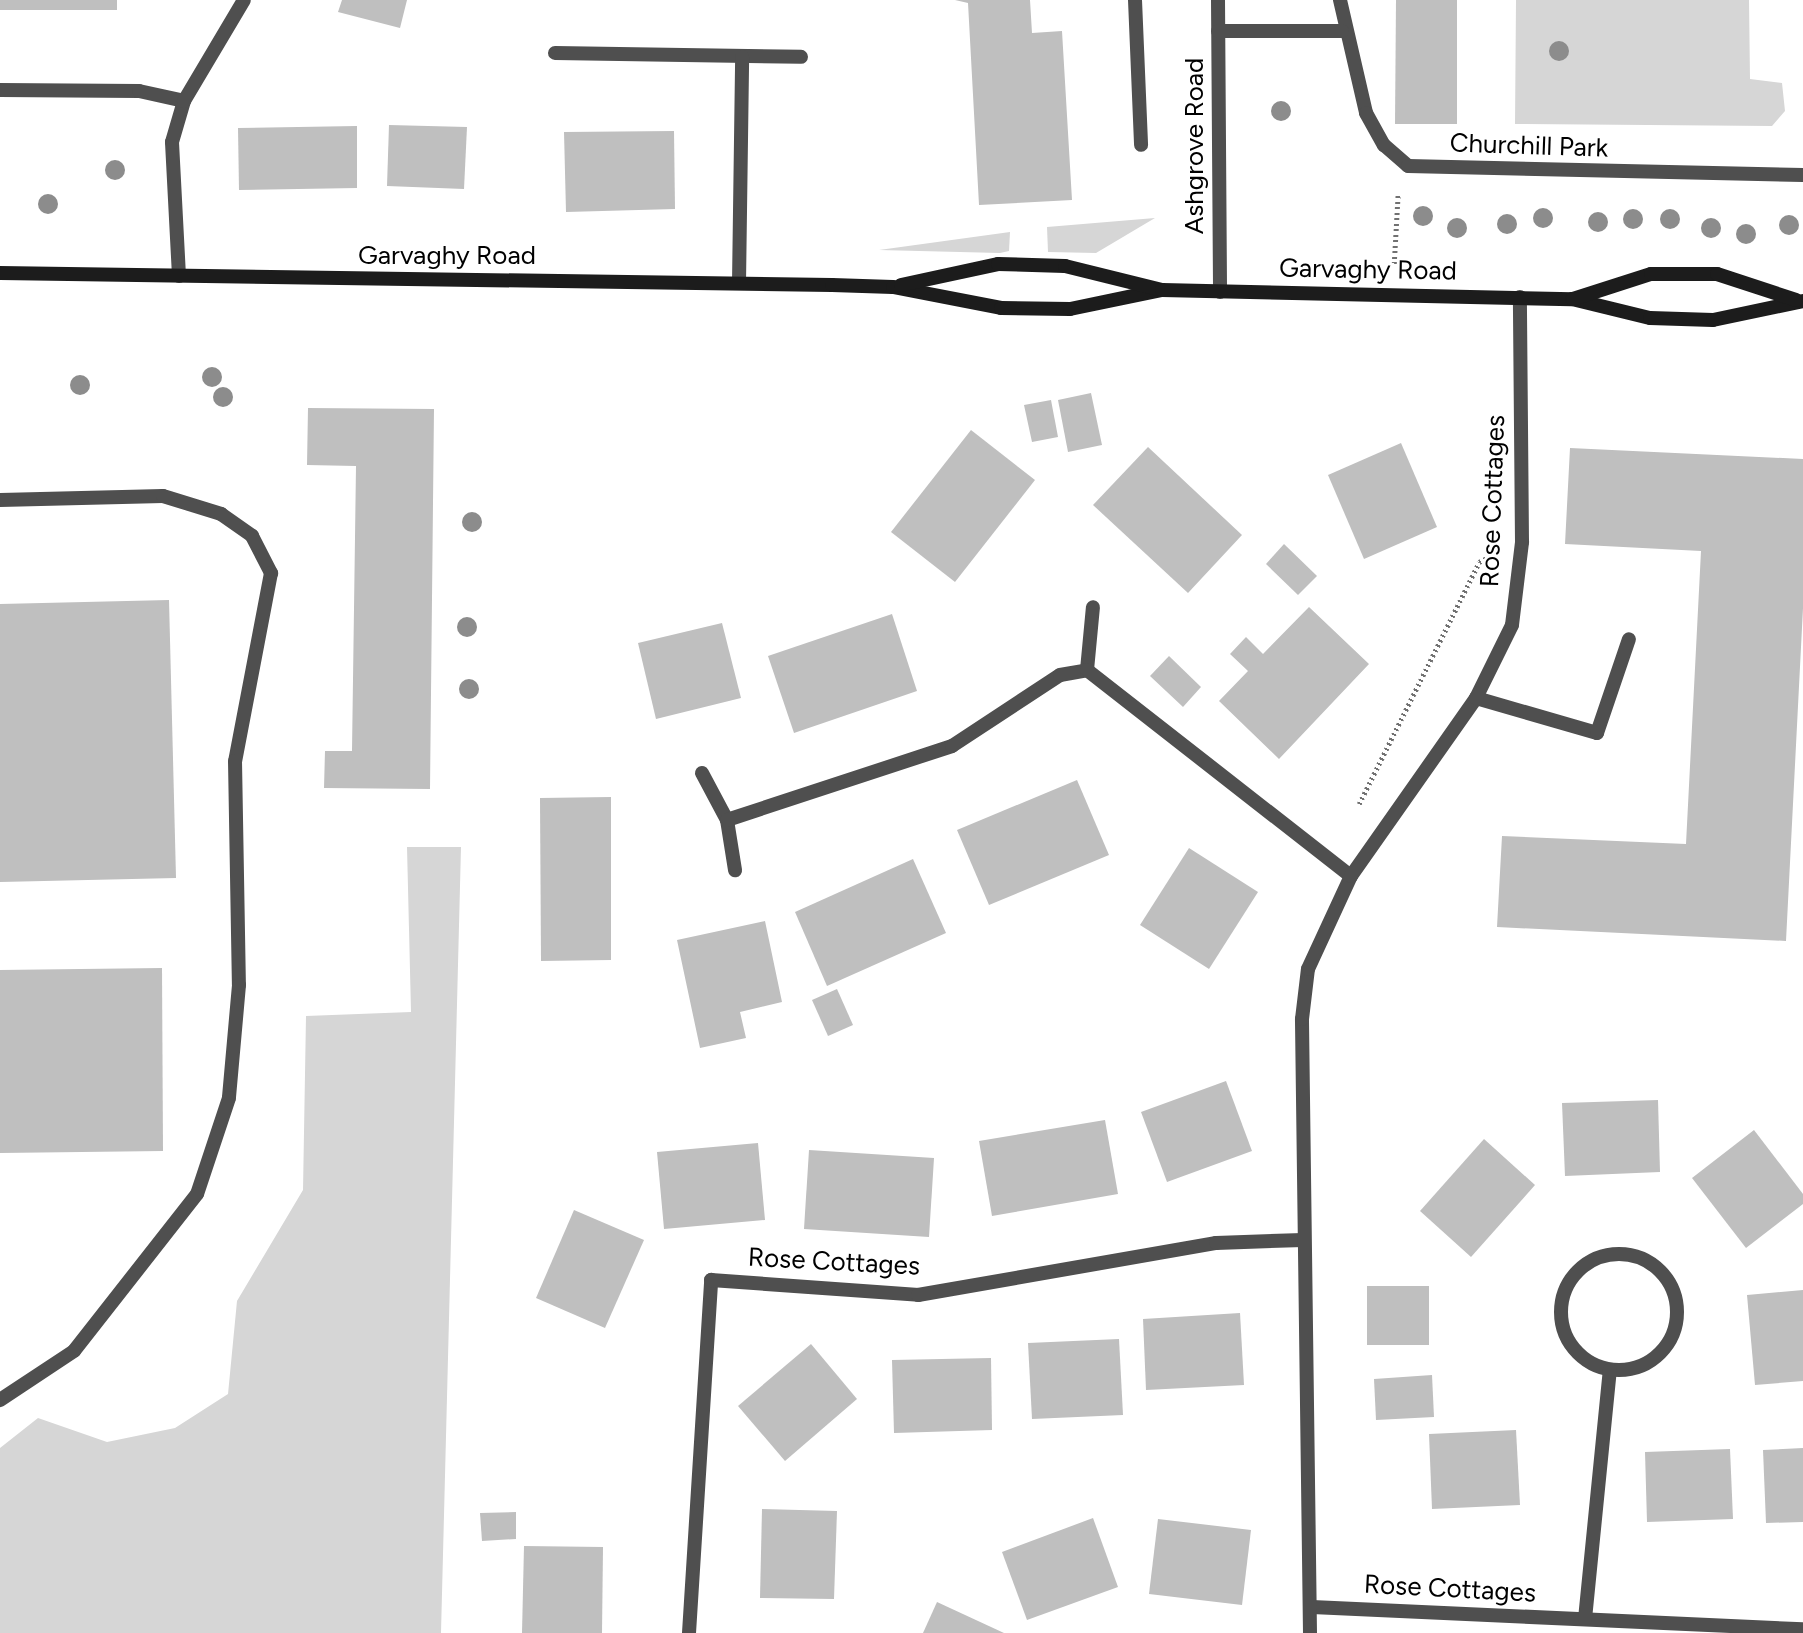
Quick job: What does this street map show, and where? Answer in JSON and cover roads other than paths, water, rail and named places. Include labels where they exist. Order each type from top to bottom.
[{"type":"main road","name":"Garvaghy Road","points":[[893,287],[998,264],[1065,266],[1162,290],[1572,299],[1650,318],[1713,320],[1800,300]]},
{"type":"main road","name":"Garvaghy Road","points":[[0,273],[893,287],[1001,308],[1070,309],[1162,290]]},
{"type":"main road","name":"Garvaghy Road","points":[[1572,299],[1651,274],[1717,274],[1800,300]]},
{"type":"street","points":[[179,276],[172,142],[184,101],[244,0]]},
{"type":"street","points":[[1135,0],[1141,145]]},
{"type":"street","name":"Ashgrove Road","points":[[1218,0],[1220,292]]},
{"type":"street","points":[[1219,31],[1342,31],[1340,0]]},
{"type":"street","name":"Churchill Park","points":[[1342,31],[1366,113],[1384,145],[1408,166],[1803,175]]},
{"type":"street","points":[[555,53],[801,57]]},
{"type":"street","points":[[739,283],[742,57]]},
{"type":"street","points":[[0,90],[139,91],[184,101]]},
{"type":"street","name":"Rose Cottages","points":[[1310,1633],[1312,1607],[1303,1240],[1306,982],[1323,924],[1350,876],[1476,698],[1512,625],[1522,542],[1520,297]]},
{"type":"street","points":[[0,500],[163,496],[232,521],[252,536],[271,573],[234,761],[239,985],[229,1098],[197,1194],[74,1351],[0,1400]]},
{"type":"street","points":[[1087,670],[1093,607]]},
{"type":"street","points":[[1476,698],[1597,733],[1629,639]]},
{"type":"street","points":[[727,820],[952,746],[1060,674],[1087,670],[1350,876]]},
{"type":"street","points":[[702,773],[727,820],[735,870]]},
{"type":"street","name":"Rose Cottages","points":[[689,1633],[711,1280],[918,1295],[1216,1243],[1303,1240]]},
{"type":"street","points":[[1619,1253],[1638,1256],[1668,1279],[1678,1316],[1673,1335],[1647,1363],[1610,1370],[1591,1363],[1571,1344],[1561,1317],[1562,1298],[1583,1266],[1619,1253]]},
{"type":"street","points":[[1585,1619],[1610,1370]]},
{"type":"street","name":"Rose Cottages","points":[[1312,1607],[1803,1629]]}]
